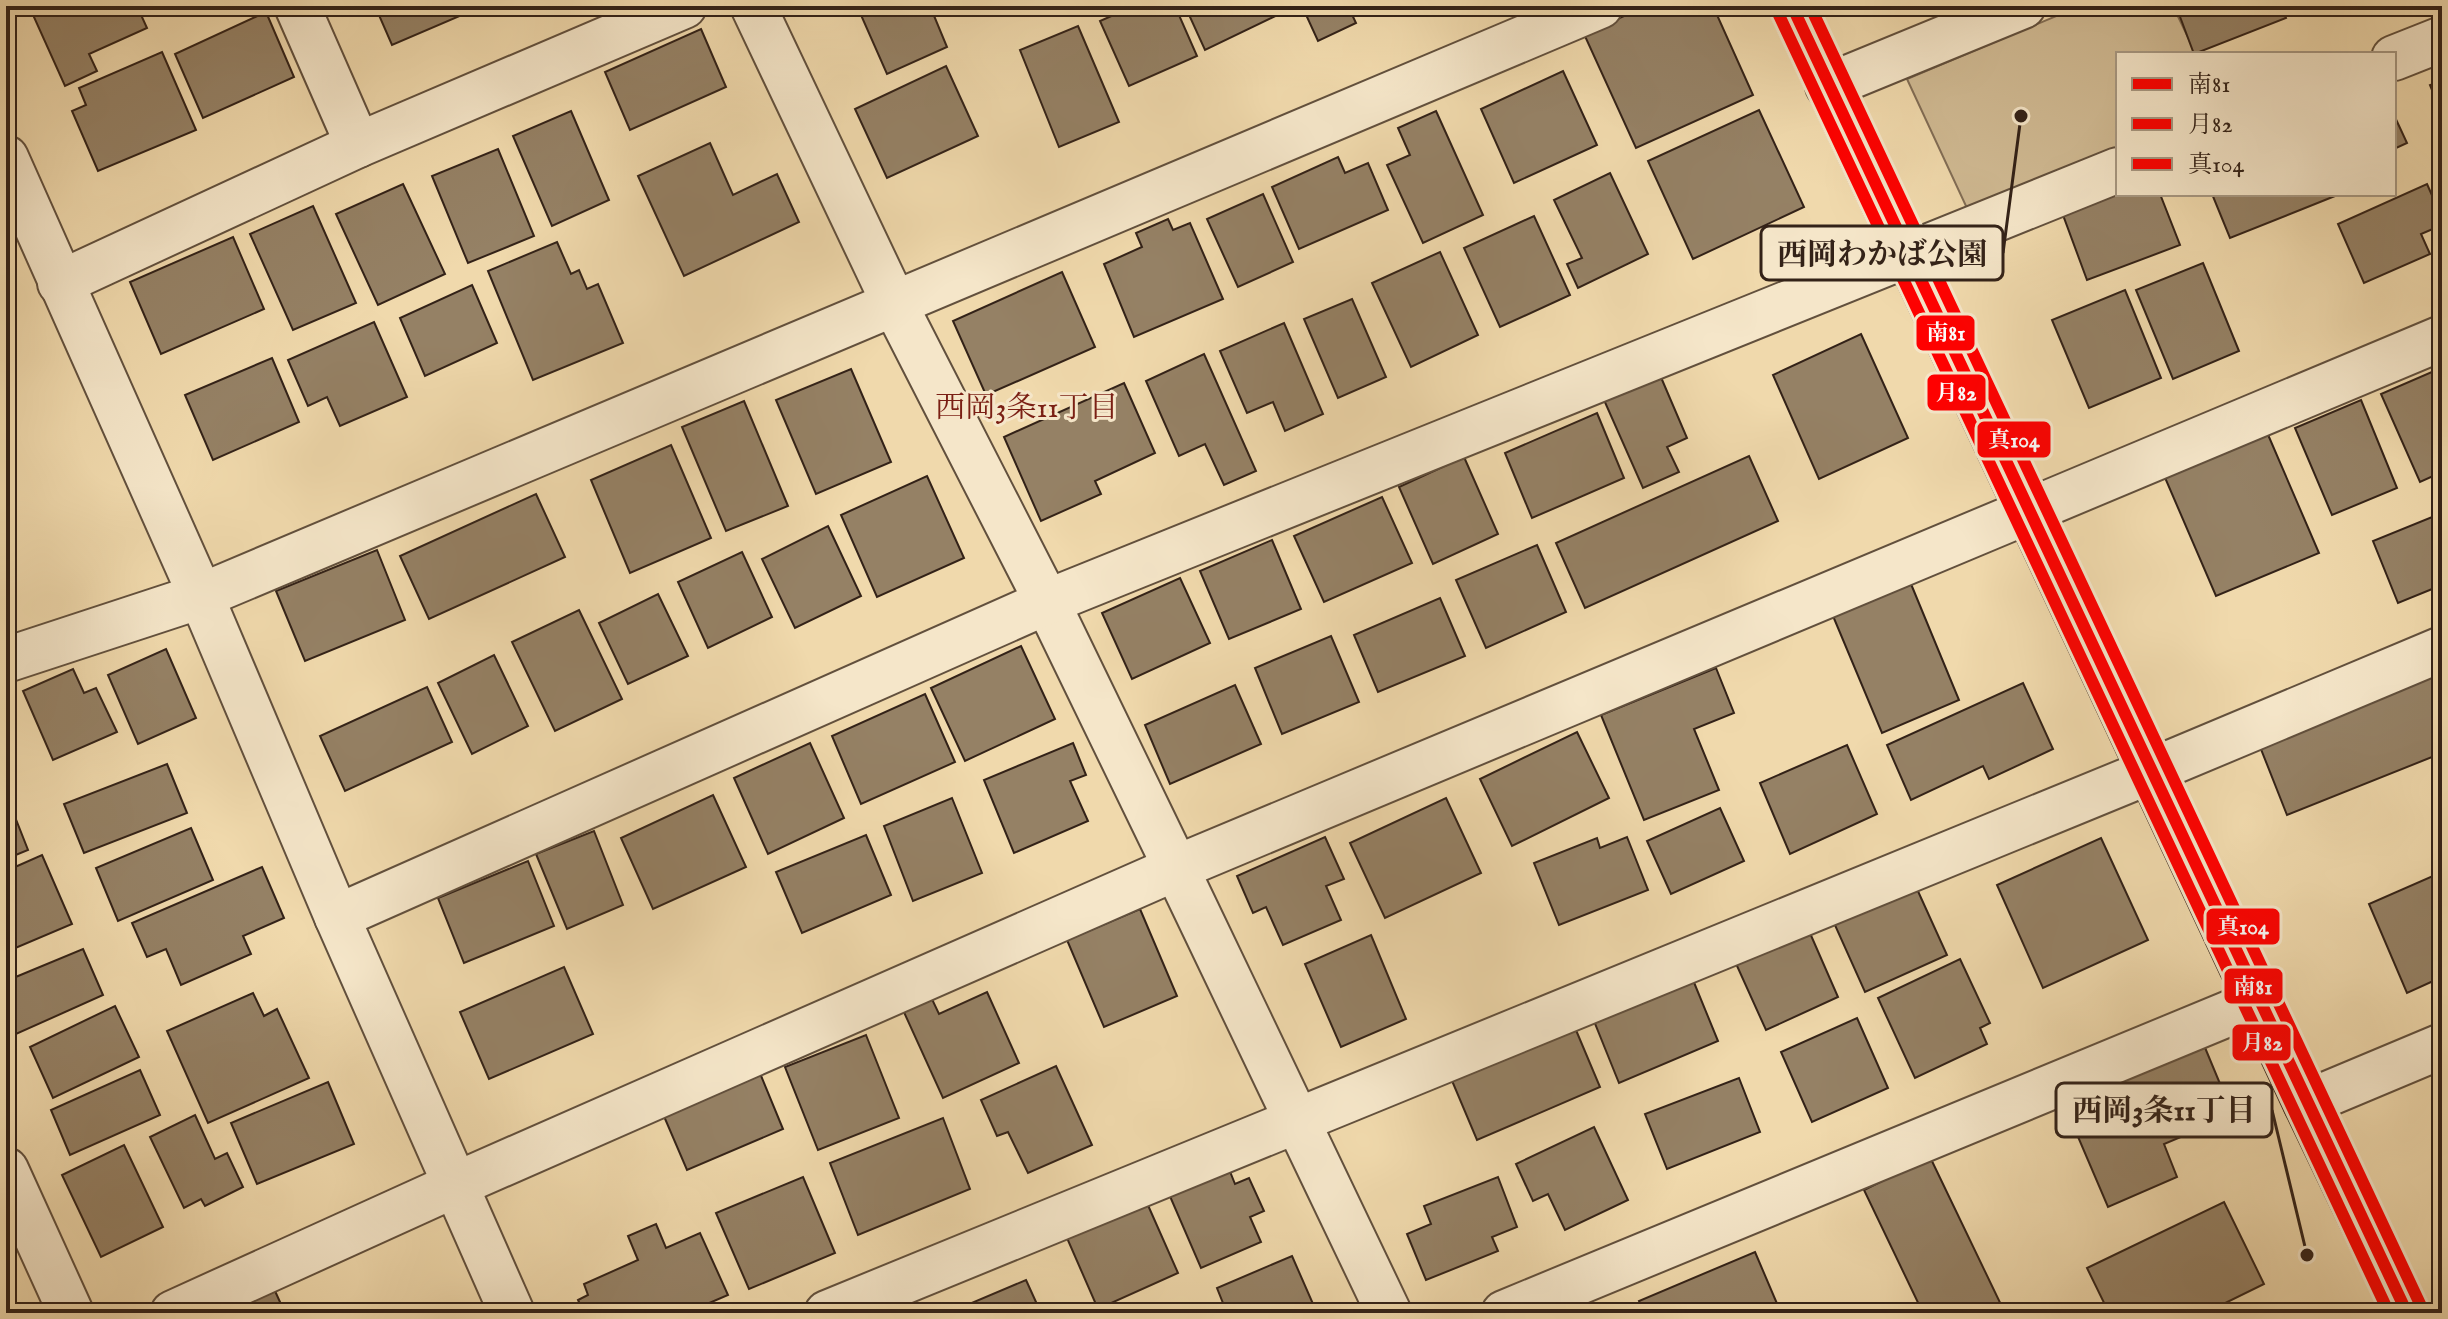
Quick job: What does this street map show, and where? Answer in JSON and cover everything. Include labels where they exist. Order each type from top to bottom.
[{"type":"main road","points":[[1792,6],[2407,1313]]},
{"type":"street","points":[[297,6],[358,145]]},
{"type":"street","points":[[60,283],[358,145],[684,6]]},
{"type":"street","points":[[753,6],[894,303],[1047,602],[1389,1313]]},
{"type":"street","points":[[6,660],[201,596],[1600,6]]},
{"type":"street","points":[[1828,86],[2023,6]]},
{"type":"street","points":[[2396,57],[2442,39]]},
{"type":"street","points":[[6,158],[201,596],[337,917],[512,1313]]},
{"type":"street","points":[[337,917],[1047,602],[2116,171]]},
{"type":"street","points":[[173,1313],[455,1185],[1176,868],[2442,338]]},
{"type":"street","points":[[827,1313],[2442,649]]},
{"type":"street","points":[[1504,1313],[2259,1001]]},
{"type":"street","points":[[2306,1103],[2442,1046]]},
{"type":"street","points":[[6,1170],[71,1313]]},
{"type":"shaded area","points":[[2080,6],[2173,6],[2195,52],[2116,52],[2116,153],[1972,219],[1907,79]]},
{"type":"building","points":[[29,6],[137,6],[147,28],[89,54],[97,71],[65,86]]},
{"type":"building","points":[[375,6],[467,6],[469,12],[392,45]]},
{"type":"building","points":[[857,6],[930,6],[947,47],[887,74]]},
{"type":"building","points":[[1134,6],[1175,6],[1197,56],[1129,86],[1100,21]]},
{"type":"building","points":[[1185,6],[1286,6],[1288,10],[1205,50]]},
{"type":"building","points":[[1302,6],[1348,6],[1356,23],[1318,41]]},
{"type":"building","points":[[1646,6],[1713,6],[1753,95],[1636,148],[1584,34]]},
{"type":"building","points":[[2176,6],[2281,6],[2286,18],[2193,52]]},
{"type":"building","points":[[266,12],[294,77],[203,118],[175,54]]},
{"type":"building","points":[[1078,26],[1119,122],[1059,147],[1020,50]]},
{"type":"building","points":[[701,29],[726,87],[630,130],[605,72]]},
{"type":"building","points":[[162,52],[196,130],[98,171],[72,111],[86,105],[79,88]]},
{"type":"building","points":[[946,66],[978,136],[887,178],[855,109]]},
{"type":"building","points":[[1563,71],[1597,145],[1514,183],[1481,109]]},
{"type":"building","points":[[2442,81],[2442,115],[2430,85]]},
{"type":"building","points":[[1759,110],[1804,207],[1693,259],[1648,161]]},
{"type":"building","points":[[571,111],[609,200],[552,226],[513,136]]},
{"type":"building","points":[[1436,111],[1483,215],[1423,243],[1387,165],[1410,155],[1398,128]]},
{"type":"building","points":[[2396,119],[2407,143],[2396,148]]},
{"type":"building","points":[[710,143],[733,195],[777,174],[799,222],[684,276],[638,176]]},
{"type":"building","points":[[498,149],[534,236],[468,263],[432,176]]},
{"type":"building","points":[[1338,157],[1345,173],[1368,163],[1388,210],[1299,249],[1272,187]]},
{"type":"building","points":[[1610,173],[1648,254],[1578,288],[1567,264],[1582,258],[1554,200]]},
{"type":"building","points":[[403,184],[445,274],[378,305],[336,214]]},
{"type":"building","points":[[2427,184],[2442,218],[2442,225],[2421,234],[2430,254],[2364,283],[2338,224]]},
{"type":"building","points":[[1263,194],[1293,262],[1238,287],[1207,219]]},
{"type":"building","points":[[2116,194],[2161,196],[2180,245],[2087,280],[2063,215]]},
{"type":"building","points":[[2213,196],[2335,196],[2230,238]]},
{"type":"building","points":[[313,206],[356,303],[293,330],[250,234]]},
{"type":"building","points":[[1534,216],[1570,295],[1500,327],[1464,248]]},
{"type":"building","points":[[1168,219],[1173,230],[1190,223],[1223,299],[1134,337],[1104,264],[1142,247],[1136,233]]},
{"type":"building","points":[[233,237],[264,309],[161,354],[130,282]]},
{"type":"building","points":[[557,242],[571,274],[579,270],[587,289],[598,284],[623,343],[533,380],[488,271]]},
{"type":"building","points":[[1440,252],[1478,335],[1411,367],[1372,283]]},
{"type":"building","points":[[2203,263],[2239,351],[2173,379],[2136,290]]},
{"type":"building","points":[[1062,272],[1095,347],[986,395],[953,321]]},
{"type":"building","points":[[472,285],[497,343],[425,376],[400,318]]},
{"type":"building","points":[[2125,290],[2161,378],[2089,408],[2052,320]]},
{"type":"building","points":[[1352,299],[1386,377],[1338,398],[1304,319]]},
{"type":"building","points":[[374,322],[407,397],[340,426],[327,397],[308,406],[288,360]]},
{"type":"building","points":[[1284,323],[1323,414],[1285,431],[1273,402],[1247,413],[1220,351]]},
{"type":"building","points":[[1861,334],[1908,438],[1819,479],[1773,375]]},
{"type":"building","points":[[1204,354],[1256,471],[1224,485],[1205,444],[1179,456],[1146,381]]},
{"type":"building","points":[[272,358],[299,422],[213,460],[185,395]]},
{"type":"building","points":[[2441,368],[2442,472],[2420,482],[2381,394]]},
{"type":"building","points":[[851,369],[891,462],[816,494],[776,400]]},
{"type":"building","points":[[1660,375],[1687,438],[1667,447],[1679,472],[1643,488],[1604,400]]},
{"type":"building","points":[[1124,383],[1155,453],[1095,481],[1101,494],[1041,521],[1004,437]]},
{"type":"building","points":[[2361,400],[2397,488],[2332,515],[2295,428]]},
{"type":"building","points":[[744,401],[788,506],[726,531],[682,427]]},
{"type":"building","points":[[1597,413],[1624,478],[1532,518],[1505,453]]},
{"type":"building","points":[[2266,430],[2319,553],[2216,596],[2163,473]]},
{"type":"building","points":[[671,445],[711,538],[630,573],[591,480]]},
{"type":"building","points":[[1749,456],[1778,521],[1585,608],[1556,543]]},
{"type":"building","points":[[1464,457],[1498,534],[1433,564],[1399,487]]},
{"type":"building","points":[[927,476],[964,558],[877,597],[841,515]]},
{"type":"building","points":[[536,494],[565,557],[429,619],[400,556]]},
{"type":"building","points":[[1382,497],[1412,563],[1324,602],[1294,536]]},
{"type":"building","points":[[2442,513],[2442,585],[2398,603],[2373,541]]},
{"type":"building","points":[[828,526],[861,596],[795,628],[762,559]]},
{"type":"building","points":[[1272,540],[1301,609],[1229,639],[1200,571]]},
{"type":"building","points":[[1537,545],[1566,612],[1486,648],[1456,580]]},
{"type":"building","points":[[377,550],[405,620],[305,661],[276,591]]},
{"type":"building","points":[[742,552],[772,617],[708,648],[678,582]]},
{"type":"building","points":[[1180,578],[1210,643],[1132,679],[1102,613]]},
{"type":"building","points":[[1911,584],[1959,700],[1882,733],[1833,616]]},
{"type":"building","points":[[658,594],[688,656],[628,684],[599,623]]},
{"type":"building","points":[[1440,598],[1465,656],[1378,692],[1354,635]]},
{"type":"building","points":[[579,610],[622,699],[555,731],[512,642]]},
{"type":"building","points":[[1331,636],[1359,702],[1282,734],[1255,668]]},
{"type":"building","points":[[1021,646],[1055,719],[965,761],[931,688]]},
{"type":"building","points":[[166,649],[196,718],[138,744],[108,675]]},
{"type":"building","points":[[494,655],[528,726],[472,754],[438,683]]},
{"type":"building","points":[[2442,658],[2442,753],[2287,815],[2255,734]]},
{"type":"building","points":[[1716,668],[1734,713],[1694,729],[1719,790],[1644,820],[1601,715]]},
{"type":"building","points":[[73,669],[84,693],[96,688],[117,732],[53,760],[23,691]]},
{"type":"building","points":[[2023,683],[2053,749],[1989,779],[1983,766],[1911,800],[1887,745]]},
{"type":"building","points":[[1235,685],[1261,744],[1170,784],[1145,725]]},
{"type":"building","points":[[427,687],[452,742],[345,791],[320,736]]},
{"type":"building","points":[[925,694],[955,762],[861,804],[832,736]]},
{"type":"building","points":[[1577,732],[1609,798],[1512,846],[1480,779]]},
{"type":"building","points":[[810,743],[844,818],[768,854],[734,778]]},
{"type":"building","points":[[1073,743],[1086,775],[1070,781],[1088,821],[1014,853],[984,780]]},
{"type":"building","points":[[1847,745],[1877,814],[1790,854],[1760,783]]},
{"type":"building","points":[[167,764],[187,813],[84,853],[64,804]]},
{"type":"building","points":[[6,794],[28,850],[6,859]]},
{"type":"building","points":[[713,795],[746,867],[653,909],[621,838]]},
{"type":"building","points":[[952,798],[982,873],[913,901],[884,826]]},
{"type":"building","points":[[1446,798],[1481,873],[1385,918],[1350,843]]},
{"type":"building","points":[[1720,808],[1744,861],[1671,894],[1647,841]]},
{"type":"building","points":[[191,828],[213,880],[118,921],[96,868]]},
{"type":"building","points":[[594,831],[623,905],[567,929],[536,854]]},
{"type":"building","points":[[866,835],[891,895],[802,933],[776,872]]},
{"type":"building","points":[[1325,837],[1344,879],[1326,886],[1341,920],[1283,945],[1266,907],[1253,913],[1237,876]]},
{"type":"building","points":[[1627,837],[1648,890],[1559,925],[1534,863],[1597,838],[1600,848]]},
{"type":"building","points":[[2101,838],[2148,940],[2043,988],[1997,885]]},
{"type":"building","points":[[42,855],[72,924],[6,952],[6,871]]},
{"type":"building","points":[[528,861],[554,926],[464,963],[438,898]]},
{"type":"building","points":[[262,867],[284,918],[243,936],[251,954],[181,985],[166,949],[147,957],[132,923]]},
{"type":"building","points":[[2442,872],[2442,977],[2407,993],[2369,904]]},
{"type":"building","points":[[1912,878],[1947,955],[1865,992],[1834,923]]},
{"type":"building","points":[[1140,909],[1177,996],[1104,1027],[1067,940]]},
{"type":"building","points":[[1806,924],[1838,997],[1766,1030],[1733,957]]},
{"type":"building","points":[[1371,935],[1406,1019],[1341,1047],[1305,964]]},
{"type":"building","points":[[83,949],[103,995],[16,1034],[6,1012],[6,981]]},
{"type":"building","points":[[1960,959],[1990,1023],[1980,1028],[1987,1044],[1915,1078],[1878,998]]},
{"type":"building","points":[[564,967],[593,1034],[489,1079],[460,1012]]},
{"type":"building","points":[[1693,980],[1718,1041],[1619,1083],[1594,1021]]},
{"type":"building","points":[[987,992],[1019,1063],[943,1098],[903,1010],[931,997],[939,1014]]},
{"type":"building","points":[[253,993],[264,1016],[277,1009],[309,1078],[208,1123],[167,1031]]},
{"type":"building","points":[[115,1006],[139,1057],[53,1098],[30,1047]]},
{"type":"building","points":[[1857,1018],[1888,1088],[1812,1122],[1781,1052]]},
{"type":"building","points":[[1573,1023],[1600,1087],[1477,1140],[1450,1076]]},
{"type":"building","points":[[866,1035],[899,1118],[818,1150],[785,1067]]},
{"type":"building","points":[[2201,1038],[2233,1115],[2164,1144],[2177,1177],[2108,1207],[2061,1097]]},
{"type":"building","points":[[757,1066],[783,1129],[687,1170],[660,1107]]},
{"type":"building","points":[[1056,1066],[1092,1145],[1028,1173],[1008,1132],[997,1136],[981,1100]]},
{"type":"building","points":[[140,1070],[160,1115],[70,1155],[51,1110]]},
{"type":"building","points":[[1739,1078],[1760,1132],[1667,1169],[1645,1114]]},
{"type":"building","points":[[328,1082],[354,1144],[257,1184],[231,1123]]},
{"type":"building","points":[[195,1115],[215,1159],[227,1153],[243,1187],[205,1206],[201,1199],[184,1208],[150,1137]]},
{"type":"building","points":[[943,1118],[970,1189],[858,1235],[830,1163]]},
{"type":"building","points":[[1594,1127],[1628,1200],[1565,1230],[1548,1194],[1533,1201],[1516,1164]]},
{"type":"building","points":[[124,1145],[163,1227],[101,1257],[62,1175]]},
{"type":"building","points":[[1930,1157],[2005,1313],[1923,1313],[1864,1190]]},
{"type":"building","points":[[1229,1169],[1235,1184],[1249,1178],[1264,1211],[1250,1217],[1261,1242],[1201,1268],[1169,1194]]},
{"type":"building","points":[[803,1177],[835,1253],[749,1289],[716,1213]]},
{"type":"building","points":[[1498,1177],[1517,1227],[1492,1237],[1498,1251],[1426,1280],[1407,1234],[1431,1224],[1424,1206]]},
{"type":"building","points":[[2224,1202],[2264,1284],[2205,1313],[2109,1313],[2087,1268]]},
{"type":"building","points":[[1147,1203],[1178,1273],[1098,1309],[1067,1238]]},
{"type":"building","points":[[656,1224],[666,1248],[700,1233],[728,1295],[686,1313],[584,1313],[578,1300],[588,1295],[584,1284],[638,1260],[628,1236]]},
{"type":"building","points":[[1755,1252],[1781,1313],[1644,1313],[1639,1301]]},
{"type":"building","points":[[1292,1256],[1317,1313],[1227,1313],[1217,1288]]},
{"type":"building","points":[[1026,1280],[1041,1313],[956,1313],[955,1310]]},
{"type":"building","points":[[275,1291],[285,1313],[227,1313]]},
{"type":"building","points":[[1184,1304],[1188,1313],[1164,1313]]},
{"type":"transit line","name":"南81","points":[[1792,6],[2407,1313]]},
{"type":"transit line","name":"真104","points":[[1810,6],[2421,1306]]},
{"type":"transit line","name":"月82","points":[[1778,13],[2389,1313]]},
{"type":"place","name":"西岡わかば公園","points":[[2021,116]]},
{"type":"place","name":"西岡3条11丁目","points":[[2307,1255]]},
{"type":"district","name":"西岡3条11丁目","points":[[1027,407]]}]
